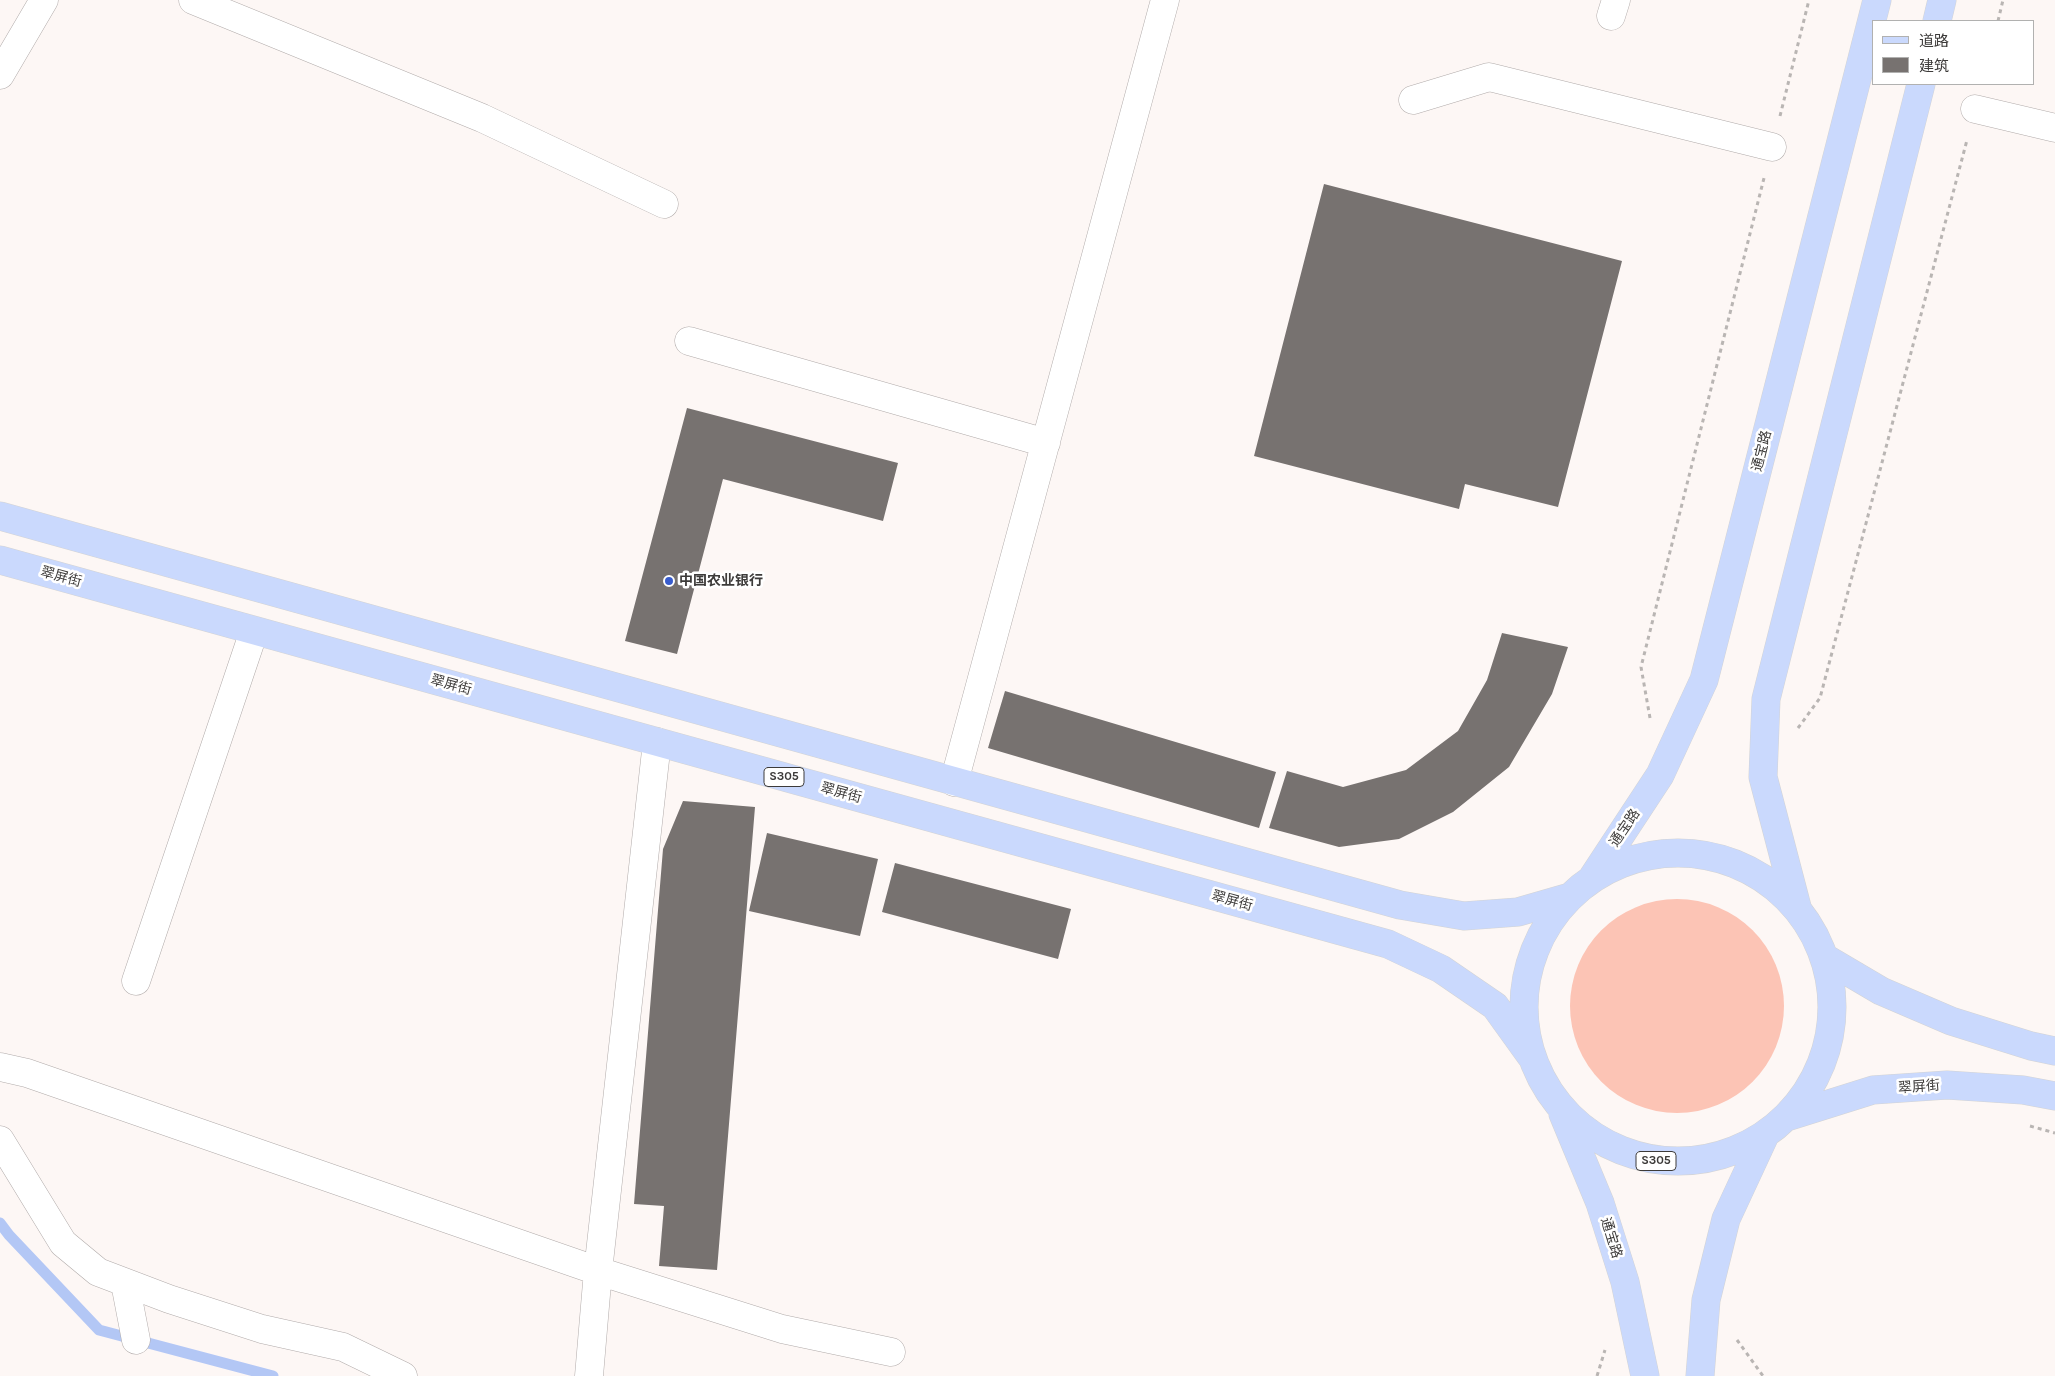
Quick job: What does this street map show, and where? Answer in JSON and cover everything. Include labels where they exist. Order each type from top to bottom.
[{"type":"main road","name":"通宝路","points":[[1591,878],[1660,775],[1704,680],[1877,0]]},
{"type":"main road","points":[[1937,20],[1942,0]]},
{"type":"main road","points":[[1798,908],[1763,777],[1766,699],[1921,85]]},
{"type":"main road","name":"S305","points":[[0,516],[1400,906],[1464,916],[1518,912],[1570,897]]},
{"type":"main road","name":"翠屏街","points":[[0,560],[1388,944],[1441,969],[1496,1006],[1532,1056]]},
{"type":"main road","name":"S305","points":[[1672,852],[1700,853],[1728,860],[1754,871],[1778,888],[1798,908],[1814,932],[1825,958],[1831,986],[1833,1014],[1828,1043],[1819,1070],[1805,1095],[1787,1117],[1765,1135],[1739,1149],[1712,1158],[1684,1162],[1656,1161],[1628,1154],[1602,1143],[1579,1126],[1559,1106],[1543,1082],[1532,1056],[1525,1028],[1524,999],[1528,971],[1537,944],[1546,927],[1570,897],[1591,878],[1616,865],[1644,856],[1672,852]]},
{"type":"main road","points":[[1825,958],[1881,991],[1952,1021],[2031,1046],[2055,1051]]},
{"type":"main road","name":"翠屏街","points":[[1787,1117],[1873,1090],[1947,1085],[2023,1090],[2055,1096]]},
{"type":"main road","name":"通宝路","points":[[1559,1106],[1600,1204],[1625,1282],[1645,1376]]},
{"type":"main road","points":[[1700,1376],[1706,1300],[1726,1219],[1765,1135]]},
{"type":"street","points":[[0,75],[44,0]]},
{"type":"street","points":[[193,0],[482,118],[664,204]]},
{"type":"street","points":[[954,782],[1165,0]]},
{"type":"street","points":[[1413,100],[1489,76],[1772,147]]},
{"type":"street","points":[[1976,109],[2055,128]]},
{"type":"street","points":[[689,342],[1046,443]]},
{"type":"street","points":[[136,981],[254,630]]},
{"type":"street","points":[[589,1376],[598,1271],[657,742]]},
{"type":"street","points":[[0,1067],[27,1073],[598,1271],[782,1328],[891,1352]]},
{"type":"street","points":[[0,1140],[63,1243],[98,1272],[169,1299],[262,1329],[343,1347],[403,1376]]},
{"type":"street","points":[[125,1282],[136,1340]]},
{"type":"path","points":[[1652,726],[1641,667],[1809,0]]},
{"type":"path","points":[[1998,20],[2003,0]]},
{"type":"path","points":[[1797,730],[1820,698],[1976,109]]},
{"type":"shaded area","points":[[1677,899],[1698,901],[1718,907],[1736,917],[1753,930],[1766,947],[1776,965],[1782,985],[1784,1006],[1782,1027],[1776,1047],[1766,1065],[1753,1082],[1736,1095],[1718,1105],[1698,1111],[1677,1113],[1656,1111],[1636,1105],[1618,1095],[1601,1082],[1588,1065],[1578,1047],[1572,1027],[1570,1006],[1572,985],[1578,965],[1588,947],[1601,930],[1618,917],[1636,907],[1656,901]]},
{"type":"building","points":[[1324,184],[1622,261],[1558,507],[1465,484],[1459,509],[1254,456]]},
{"type":"building","name":"中国农业银行","points":[[687,408],[898,463],[883,521],[723,479],[677,654],[625,641]]},
{"type":"building","points":[[1502,633],[1568,647],[1552,694],[1509,767],[1453,812],[1399,839],[1339,847],[1269,828],[1287,771],[1343,787],[1406,770],[1458,731],[1487,680]]},
{"type":"building","points":[[1005,691],[1276,772],[1259,828],[988,748]]},
{"type":"building","points":[[683,801],[755,807],[717,1270],[659,1266],[664,1206],[634,1204],[663,849]]},
{"type":"building","points":[[767,833],[878,859],[860,936],[749,911]]},
{"type":"building","points":[[895,863],[1071,909],[1058,959],[882,912]]},
{"type":"waterway","points":[[0,1223],[9,1235],[99,1330],[273,1376]]},
{"type":"place","name":"中国农业银行","points":[[669,581]]}]
